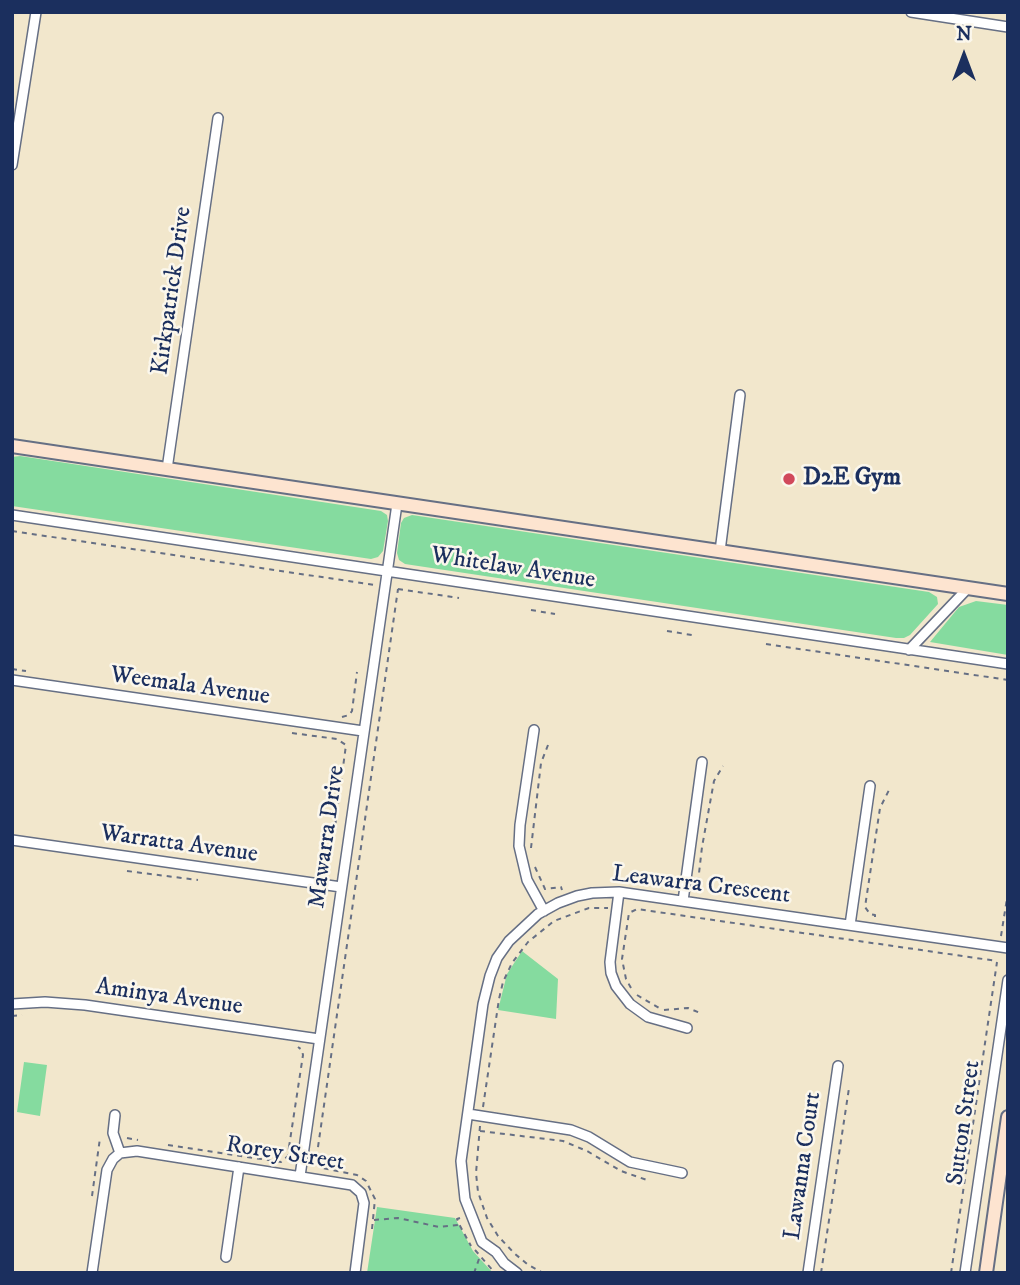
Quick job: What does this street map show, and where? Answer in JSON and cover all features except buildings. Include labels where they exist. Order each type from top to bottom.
[{"type":"street","points":[[12,165],[36,12]]},
{"type":"street","points":[[911,12],[1008,27]]},
{"type":"street","name":"Kirkpatrick Drive","points":[[167,470],[218,118]]},
{"type":"street","points":[[720,551],[740,394]]},
{"type":"street","name":"Whitelaw Avenue","points":[[12,446],[1008,596]]},
{"type":"street","name":"Mawarra Drive","points":[[300,1175],[397,504]]},
{"type":"street","name":"Whitelaw Avenue","points":[[12,515],[1008,664]]},
{"type":"street","points":[[909,650],[967,589]]},
{"type":"street","name":"Weemala Avenue","points":[[12,680],[363,732]]},
{"type":"street","points":[[534,730],[519,846],[527,880],[544,911]]},
{"type":"street","points":[[683,901],[702,762]]},
{"type":"street","points":[[850,925],[870,786]]},
{"type":"street","name":"Warratta Avenue","points":[[12,840],[341,887]]},
{"type":"street","points":[[619,892],[610,962],[616,986],[630,1004],[648,1017],[687,1028]]},
{"type":"street","name":"Leawarra Crescent","points":[[517,1273],[482,1242],[472,1220],[462,1181],[462,1154],[483,1004],[490,976],[497,958],[509,941],[544,911],[566,900],[592,893],[619,892],[1004,948]]},
{"type":"street","name":"Sutton Street","points":[[965,1273],[1008,980]]},
{"type":"street","name":"Aminya Avenue","points":[[12,1004],[45,1002],[85,1005],[319,1039]]},
{"type":"street","name":"Lawanna Court","points":[[808,1273],[838,1066]]},
{"type":"street","points":[[467,1114],[570,1130],[589,1137],[630,1162],[682,1173]]},
{"type":"street","points":[[92,1273],[107,1171],[120,1153],[113,1133],[115,1115]]},
{"type":"street","name":"Sutton Street","points":[[986,1273],[1008,1117]]},
{"type":"street","name":"Rorey Street","points":[[120,1153],[137,1151],[349,1184],[361,1193],[364,1205],[355,1273]]},
{"type":"street","points":[[226,1257],[239,1167]]},
{"type":"path","points":[[12,531],[385,587]]},
{"type":"path","points":[[322,1168],[316,1161],[398,589],[459,598]]},
{"type":"path","points":[[531,610],[555,614]]},
{"type":"path","points":[[667,631],[692,635]]},
{"type":"path","points":[[766,644],[1008,680]]},
{"type":"path","points":[[342,717],[352,711],[357,672]]},
{"type":"path","points":[[292,733],[337,739],[346,745],[332,849]]},
{"type":"path","points":[[533,855],[531,833],[541,764],[548,745]]},
{"type":"path","points":[[696,917],[702,891],[698,882],[706,824],[714,780],[723,766]]},
{"type":"path","points":[[872,943],[875,915],[870,914],[865,907],[880,808],[890,788]]},
{"type":"path","points":[[536,867],[545,889],[561,887],[570,914]]},
{"type":"path","points":[[127,871],[198,880]]},
{"type":"path","points":[[951,1273],[997,961],[1004,948],[1008,892]]},
{"type":"path","points":[[538,933],[554,921],[599,906],[696,917],[997,961]]},
{"type":"path","points":[[632,910],[629,913],[622,959],[626,979],[635,993],[663,1010],[688,1008],[700,1013]]},
{"type":"path","points":[[12,1016],[23,1015]]},
{"type":"path","points":[[289,1147],[303,1055],[301,1049],[293,1045]]},
{"type":"path","points":[[821,1273],[849,1087]]},
{"type":"path","points":[[479,1131],[563,1141],[587,1151],[621,1171],[647,1180]]},
{"type":"path","points":[[239,1155],[281,1161]]},
{"type":"path","points":[[373,1220],[398,1219],[439,1227],[459,1224]]},
{"type":"path","points":[[474,1273],[478,1261],[489,1247]]},
{"type":"green space","points":[[20,456],[381,511],[387,515],[388,521],[383,551],[378,557],[371,559],[12,506],[12,457]]},
{"type":"green space","points":[[412,515],[929,592],[937,597],[938,604],[910,635],[896,638],[405,564],[399,560],[397,553],[401,523],[404,518]]},
{"type":"green space","points":[[976,601],[1008,605],[1008,655],[930,642],[959,607]]},
{"type":"green space","points":[[522,951],[558,979],[556,1019],[498,1010],[507,974]]},
{"type":"green space","points":[[24,1062],[47,1065],[40,1116],[17,1112]]},
{"type":"green space","points":[[377,1207],[455,1218],[473,1251],[493,1273],[367,1273]]},
{"type":"place","name":"D2E Gym","points":[[789,479]]}]
